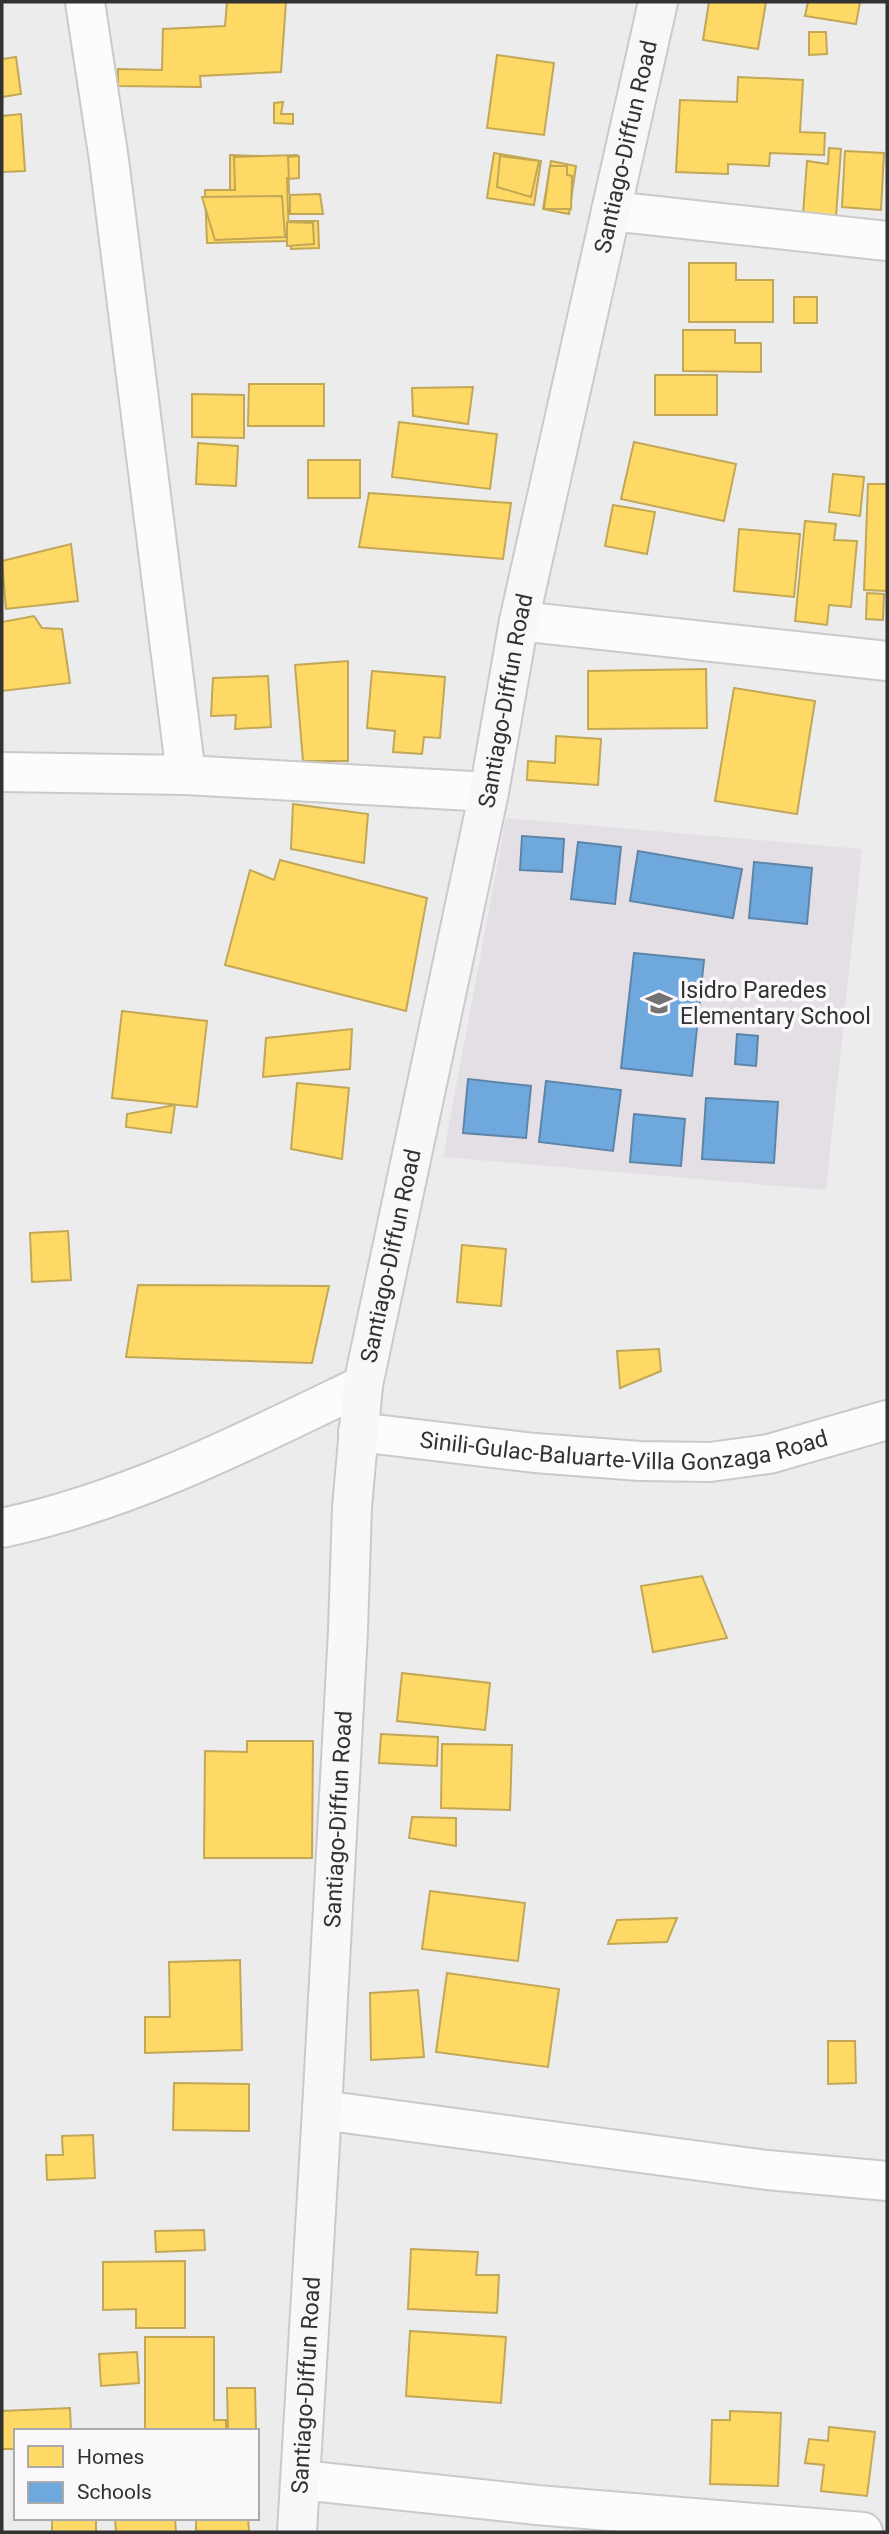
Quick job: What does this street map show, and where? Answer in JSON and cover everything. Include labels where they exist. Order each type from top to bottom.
[{"type":"main road","name":"Santiago-Diffun Road","points":[[297,2532],[323,2109],[352,1507],[363,1385],[489,792],[519,621],[658,2]]},
{"type":"street","points":[[85,2],[109,160],[186,775]]},
{"type":"street","points":[[611,211],[887,241]]},
{"type":"street","points":[[519,621],[887,660]]},
{"type":"street","points":[[2,772],[186,775],[489,792]]},
{"type":"street","points":[[2,1528],[49,1518],[139,1486],[251,1439],[363,1385]]},
{"type":"street","name":"Sinili-Gulac-Baluarte-Villa Gonzaga Road","points":[[358,1432],[535,1453],[640,1461],[710,1462],[769,1454],[887,1420]]},
{"type":"street","points":[[323,2109],[767,2170],[887,2181]]},
{"type":"street","points":[[301,2480],[537,2505],[863,2532]]},
{"type":"shaded area","name":"Isidro Paredes Elementary School","points":[[506,818],[862,849],[826,1190],[443,1157]]},
{"type":"building: Homes","points":[[227,2],[286,2],[281,72],[200,76],[201,87],[118,86],[118,69],[162,70],[163,29],[225,26]]},
{"type":"building: Homes","points":[[709,2],[766,2],[758,49],[703,40]]},
{"type":"building: Homes","points":[[808,2],[860,2],[856,24],[805,16]]},
{"type":"building: Homes","points":[[809,32],[826,32],[827,54],[809,55]]},
{"type":"building: Homes","points":[[497,55],[554,63],[544,135],[487,128]]},
{"type":"building: Homes","points":[[16,57],[21,94],[2,97],[2,59]]},
{"type":"building: Homes","points":[[738,77],[803,80],[800,132],[825,133],[824,155],[770,153],[769,166],[728,164],[728,174],[676,172],[680,100],[737,102]]},
{"type":"building: Homes","points":[[283,102],[281,114],[293,114],[293,124],[274,123],[274,103]]},
{"type":"building: Homes","points":[[21,114],[25,171],[2,172],[2,116]]},
{"type":"building: Homes","points":[[829,148],[841,149],[836,216],[803,214],[807,161],[828,164]]},
{"type":"building: Homes","points":[[845,151],[884,153],[881,210],[842,207]]},
{"type":"building: Homes","points":[[494,153],[541,161],[534,205],[487,198]]},
{"type":"building: Homes","points":[[230,155],[288,157],[289,193],[230,193]]},
{"type":"building: Homes","points":[[297,155],[297,177],[287,178],[289,241],[207,243],[205,190],[235,190],[234,157]]},
{"type":"building: Homes","points":[[299,156],[299,178],[289,179],[288,157]]},
{"type":"building: Homes","points":[[500,156],[539,161],[531,197],[497,187]]},
{"type":"building: Homes","points":[[551,161],[576,166],[569,214],[543,209]]},
{"type":"building: Homes","points":[[550,166],[567,166],[567,175],[572,176],[571,209],[544,209]]},
{"type":"building: Homes","points":[[320,194],[323,214],[290,214],[290,195]]},
{"type":"building: Homes","points":[[282,196],[285,237],[215,240],[202,197]]},
{"type":"building: Homes","points":[[291,221],[318,221],[319,248],[291,249]]},
{"type":"building: Homes","points":[[287,222],[313,223],[314,244],[287,246]]},
{"type":"building: Homes","points":[[689,263],[736,263],[736,280],[773,280],[773,322],[689,322]]},
{"type":"building: Homes","points":[[794,297],[817,297],[817,323],[794,323]]},
{"type":"building: Homes","points":[[683,330],[735,330],[735,343],[761,343],[761,372],[683,371]]},
{"type":"building: Homes","points":[[655,375],[717,375],[717,415],[655,415]]},
{"type":"building: Homes","points":[[249,384],[324,384],[324,426],[248,426]]},
{"type":"building: Homes","points":[[473,387],[468,424],[413,416],[412,388]]},
{"type":"building: Homes","points":[[192,394],[244,395],[244,438],[192,437]]},
{"type":"building: Homes","points":[[399,422],[497,434],[490,489],[392,477]]},
{"type":"building: Homes","points":[[634,442],[736,464],[724,521],[621,499]]},
{"type":"building: Homes","points":[[198,443],[238,446],[236,486],[196,484]]},
{"type":"building: Homes","points":[[308,460],[360,460],[360,498],[308,498]]},
{"type":"building: Homes","points":[[833,474],[864,477],[860,516],[829,512]]},
{"type":"building: Homes","points":[[868,484],[887,484],[887,591],[864,590]]},
{"type":"building: Homes","points":[[369,493],[511,503],[503,559],[359,547]]},
{"type":"building: Homes","points":[[613,505],[655,512],[647,554],[605,546]]},
{"type":"building: Homes","points":[[805,521],[836,524],[834,540],[857,541],[851,607],[829,605],[827,625],[795,621]]},
{"type":"building: Homes","points":[[739,529],[800,534],[794,597],[734,591]]},
{"type":"building: Homes","points":[[71,544],[78,601],[6,609],[2,561]]},
{"type":"building: Homes","points":[[867,593],[884,594],[883,620],[866,619]]},
{"type":"building: Homes","points":[[34,616],[42,628],[62,629],[70,683],[2,691],[2,622]]},
{"type":"building: Homes","points":[[348,661],[348,761],[303,761],[295,665]]},
{"type":"building: Homes","points":[[706,669],[707,728],[588,729],[588,671]]},
{"type":"building: Homes","points":[[372,671],[445,677],[440,738],[424,737],[422,754],[393,752],[395,731],[367,728]]},
{"type":"building: Homes","points":[[268,676],[271,727],[235,729],[236,715],[211,716],[213,678]]},
{"type":"building: Homes","points":[[734,688],[815,701],[797,814],[715,801]]},
{"type":"building: Homes","points":[[556,736],[601,739],[598,785],[527,780],[528,761],[555,763]]},
{"type":"building: Homes","points":[[293,804],[368,814],[364,863],[291,849]]},
{"type":"building: Homes","points":[[280,860],[427,898],[406,1011],[225,965],[250,870],[274,880]]},
{"type":"building: Homes","points":[[122,1011],[207,1021],[197,1107],[112,1098]]},
{"type":"building: Homes","points":[[352,1029],[350,1069],[263,1077],[266,1038]]},
{"type":"building: Homes","points":[[297,1083],[349,1088],[342,1159],[291,1149]]},
{"type":"building: Homes","points":[[175,1105],[171,1133],[126,1127],[127,1114]]},
{"type":"building: Homes","points":[[68,1231],[71,1280],[32,1282],[30,1233]]},
{"type":"building: Homes","points":[[462,1245],[506,1249],[501,1306],[457,1302]]},
{"type":"building: Homes","points":[[138,1285],[329,1286],[312,1363],[126,1357]]},
{"type":"building: Homes","points":[[659,1349],[661,1371],[620,1388],[617,1351]]},
{"type":"building: Homes","points":[[702,1576],[727,1638],[653,1652],[641,1586]]},
{"type":"building: Homes","points":[[402,1673],[490,1683],[485,1730],[397,1721]]},
{"type":"building: Homes","points":[[381,1734],[438,1737],[437,1766],[379,1763]]},
{"type":"building: Homes","points":[[247,1741],[313,1741],[312,1858],[204,1858],[205,1751],[247,1752]]},
{"type":"building: Homes","points":[[442,1744],[512,1745],[510,1810],[441,1808]]},
{"type":"building: Homes","points":[[412,1817],[456,1818],[456,1846],[409,1838]]},
{"type":"building: Homes","points":[[430,1891],[525,1903],[518,1961],[422,1949]]},
{"type":"building: Homes","points":[[677,1918],[667,1942],[608,1944],[617,1920]]},
{"type":"building: Homes","points":[[240,1960],[242,2050],[145,2053],[145,2017],[170,2017],[169,1962]]},
{"type":"building: Homes","points":[[447,1973],[559,1989],[548,2067],[436,2052]]},
{"type":"building: Homes","points":[[418,1990],[424,2057],[371,2060],[370,1993]]},
{"type":"building: Homes","points":[[828,2041],[855,2041],[856,2083],[828,2084]]},
{"type":"building: Homes","points":[[174,2083],[249,2084],[249,2131],[173,2130]]},
{"type":"building: Homes","points":[[93,2135],[95,2178],[47,2180],[46,2155],[63,2155],[62,2136]]},
{"type":"building: Homes","points":[[204,2230],[205,2250],[156,2252],[155,2231]]},
{"type":"building: Homes","points":[[411,2249],[478,2252],[476,2275],[499,2275],[497,2313],[408,2309]]},
{"type":"building: Homes","points":[[185,2261],[185,2328],[136,2328],[136,2309],[103,2310],[103,2262]]},
{"type":"building: Homes","points":[[410,2331],[506,2337],[501,2403],[406,2396]]},
{"type":"building: Homes","points":[[145,2337],[214,2337],[214,2420],[226,2420],[226,2429],[145,2429]]},
{"type":"building: Homes","points":[[137,2352],[139,2383],[101,2386],[99,2354]]},
{"type":"building: Homes","points":[[227,2388],[255,2388],[256,2429],[228,2429]]},
{"type":"building: Homes","points":[[70,2408],[71,2429],[14,2429],[14,2449],[2,2449],[2,2411]]},
{"type":"building: Homes","points":[[730,2411],[781,2413],[778,2486],[710,2484],[712,2420],[730,2420]]},
{"type":"building: Homes","points":[[829,2427],[875,2432],[867,2496],[821,2491],[824,2465],[805,2463],[809,2439],[828,2441]]},
{"type":"building: Homes","points":[[52,2520],[96,2520],[96,2532],[52,2532]]},
{"type":"building: Homes","points":[[115,2520],[175,2520],[176,2532],[116,2532]]},
{"type":"building: Homes","points":[[196,2520],[248,2520],[249,2531],[196,2531]]},
{"type":"building: Schools","points":[[522,836],[564,839],[562,872],[520,870]]},
{"type":"building: Schools","points":[[578,842],[621,847],[615,904],[571,899]]},
{"type":"building: Schools","points":[[638,851],[742,869],[733,918],[630,901]]},
{"type":"building: Schools","points":[[754,862],[812,868],[807,924],[749,918]]},
{"type":"building: Schools","points":[[634,953],[704,960],[692,1076],[621,1068]]},
{"type":"building: Schools","points":[[737,1034],[758,1036],[756,1066],[735,1064]]},
{"type":"building: Schools","points":[[468,1079],[531,1086],[526,1138],[463,1133]]},
{"type":"building: Schools","points":[[546,1081],[621,1090],[613,1151],[539,1142]]},
{"type":"building: Schools","points":[[706,1098],[778,1102],[774,1163],[702,1159]]},
{"type":"building: Schools","points":[[634,1114],[685,1119],[681,1166],[630,1162]]},
{"type":"place","name":"Isidro Paredes Elementary School","points":[[659,1003]]}]
